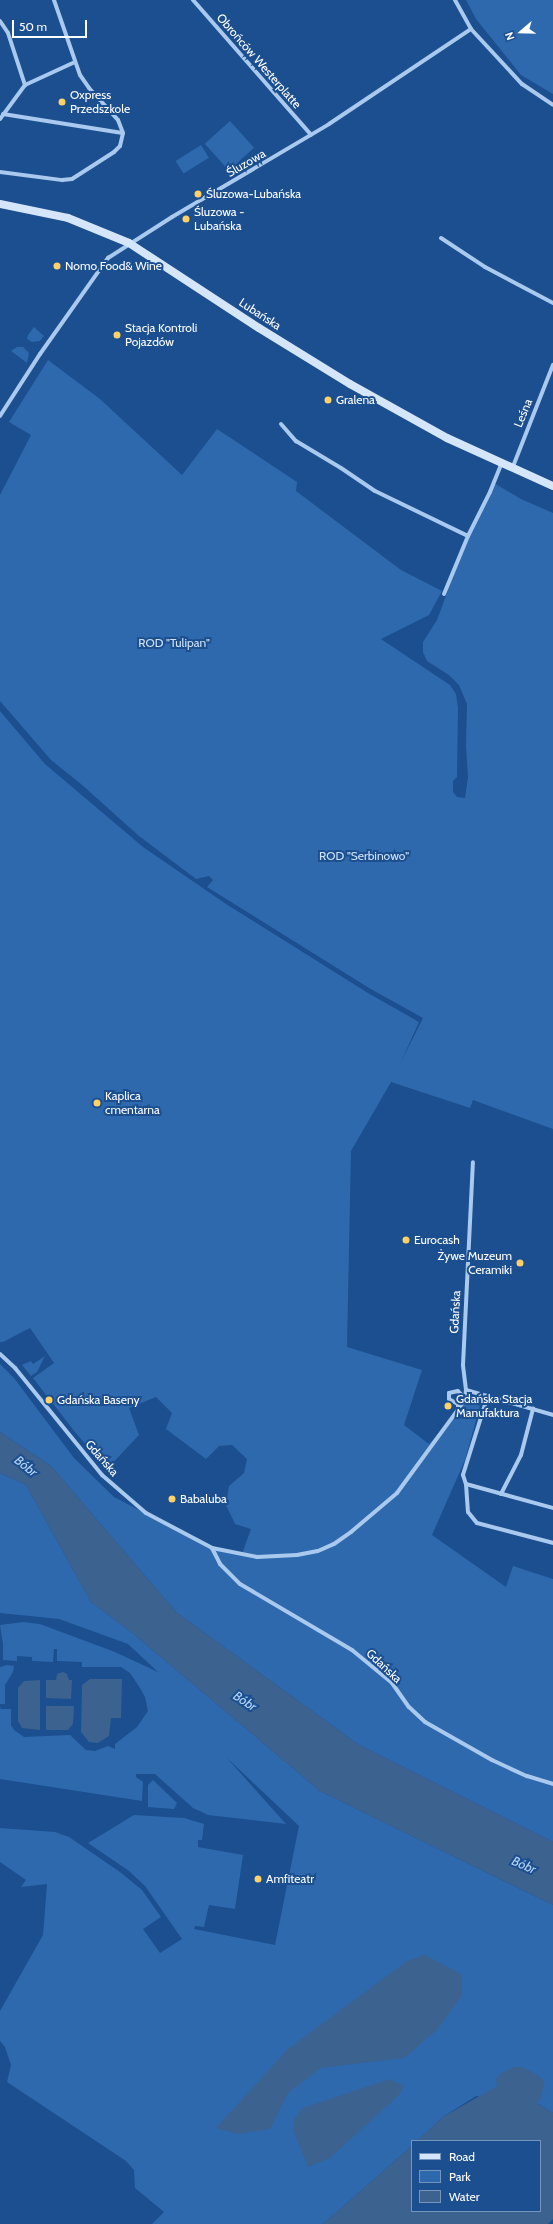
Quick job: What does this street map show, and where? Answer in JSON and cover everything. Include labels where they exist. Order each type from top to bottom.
[{"type":"street","points":[[0,172],[62,180],[72,179],[114,152],[120,146],[123,133],[118,120],[89,88],[80,74],[54,0]]},
{"type":"street","name":"Obrońców Westerplatte","points":[[193,0],[310,135]]},
{"type":"street","points":[[456,0],[471,29],[522,84],[553,105]]},
{"type":"street","points":[[0,21],[8,33],[25,85]]},
{"type":"street","name":"Śluzowa","points":[[0,416],[40,354],[108,258],[129,243],[381,91],[471,29]]},
{"type":"street","points":[[0,119],[25,85],[76,62]]},
{"type":"street","points":[[3,114],[123,133]]},
{"type":"street","name":"Lubańska","points":[[0,204],[68,218],[129,243],[259,328],[350,384],[448,438],[553,486]]},
{"type":"street","points":[[441,238],[485,267],[553,303]]},
{"type":"street","name":"Leśna","points":[[512,468],[553,365]]},
{"type":"street","points":[[281,424],[296,442],[341,468],[375,491],[468,536]]},
{"type":"street","points":[[444,594],[468,536],[490,492],[502,463]]},
{"type":"street","name":"Gdańska","points":[[0,1354],[15,1368],[91,1463],[118,1492],[146,1513],[212,1548],[257,1557],[277,1557],[318,1551],[334,1544],[381,1508],[397,1493],[465,1398],[466,1390],[463,1365],[473,1162]]},
{"type":"street","points":[[457,1411],[458,1404],[449,1399],[449,1393],[456,1390],[465,1398]]},
{"type":"street","points":[[466,1390],[488,1395],[553,1415]]},
{"type":"street","points":[[488,1395],[463,1475],[466,1484],[468,1512],[477,1523],[553,1543]]},
{"type":"street","points":[[501,1494],[521,1455],[533,1409]]},
{"type":"street","points":[[466,1484],[553,1508]]},
{"type":"street","name":"Gdańska","points":[[212,1548],[220,1564],[240,1584],[352,1650],[392,1683],[409,1707],[425,1722],[492,1760],[527,1776],[553,1784]]},
{"type":"green space","points":[[466,0],[553,0],[553,94],[521,75],[476,19]]},
{"type":"green space","points":[[230,121],[254,148],[229,171],[205,144]]},
{"type":"green space","points":[[201,145],[209,158],[184,174],[176,161]]},
{"type":"green space","points":[[34,327],[44,336],[40,341],[32,342],[27,339]]},
{"type":"green space","points":[[17,347],[23,347],[29,353],[27,363],[11,351]]},
{"type":"green space","points":[[48,360],[100,399],[182,475],[217,429],[297,482],[296,491],[401,570],[442,591],[429,615],[381,639],[450,685],[456,694],[458,708],[457,777],[453,781],[453,792],[457,797],[465,798],[468,777],[466,745],[467,704],[459,685],[449,675],[427,661],[423,652],[423,642],[437,620],[468,536],[494,483],[521,499],[553,513],[553,1129],[473,1100],[470,1108],[391,1082],[351,1151],[347,1347],[422,1370],[404,1425],[429,1444],[447,1424],[465,1399],[480,1406],[465,1460],[432,1535],[506,1587],[513,1566],[553,1579],[553,1842],[359,1745],[176,1612],[51,1466],[0,1432],[0,1364],[14,1378],[74,1458],[114,1497],[212,1548],[242,1554],[251,1529],[235,1524],[226,1505],[229,1486],[244,1473],[247,1459],[232,1445],[219,1446],[206,1459],[166,1429],[172,1413],[156,1397],[129,1408],[139,1435],[107,1469],[75,1432],[33,1378],[54,1363],[30,1328],[3,1342],[0,1342],[0,711],[45,764],[143,847],[226,904],[368,993],[419,1022],[400,1064],[423,1018],[369,988],[207,887],[213,880],[209,876],[196,879],[139,836],[81,784],[51,760],[0,701],[0,495],[31,435],[9,422]]},
{"type":"green space","points":[[45,1356],[37,1372],[31,1376],[22,1365],[31,1361],[33,1364]]},
{"type":"green space","points":[[0,1473],[26,1485],[91,1602],[130,1631],[320,1791],[553,1905],[553,2113],[537,2103],[476,2096],[443,2117],[418,2140],[411,2140],[411,2147],[323,2224],[152,2224],[164,2212],[135,2188],[134,2170],[126,2161],[7,2082],[11,2065],[5,2047],[0,2041],[0,2011],[43,1935],[47,1884],[21,1887],[26,1880],[0,1862],[0,1828],[55,1832],[69,1837],[120,1872],[142,1890],[161,1917],[143,1929],[160,1953],[182,1939],[145,1886],[129,1871],[88,1843],[134,1815],[184,1818],[204,1824],[202,1840],[198,1840],[198,1847],[243,1855],[235,1909],[209,1905],[204,1927],[195,1926],[194,1929],[275,1945],[299,1826],[227,1758],[286,1824],[208,1815],[193,1808],[155,1774],[136,1774],[136,1777],[143,1782],[142,1801],[0,1779],[0,1707],[1,1709],[11,1709],[11,1725],[14,1730],[24,1737],[70,1735],[86,1750],[95,1751],[108,1746],[115,1749],[115,1744],[137,1727],[148,1711],[145,1697],[140,1688],[130,1673],[121,1667],[82,1667],[82,1662],[57,1661],[57,1649],[54,1649],[53,1662],[32,1661],[32,1657],[17,1656],[17,1661],[3,1660],[3,1644],[0,1625],[23,1622],[40,1624],[115,1652],[158,1672],[128,1644],[59,1619],[0,1613]]},
{"type":"green space","points":[[7,1665],[14,1666],[13,1672],[5,1685],[5,1704],[0,1704],[0,1667]]},
{"type":"green space","points":[[153,1780],[177,1803],[174,1809],[148,1807],[148,1785]]},
{"type":"water","name":"Bóbr","points":[[0,1432],[51,1466],[176,1612],[359,1745],[553,1842],[553,1905],[320,1791],[130,1631],[91,1602],[26,1485],[0,1473]]},
{"type":"water","points":[[63,1672],[67,1674],[69,1680],[72,1680],[71,1699],[46,1698],[46,1680],[56,1680],[57,1674]]},
{"type":"water","points":[[90,1679],[122,1679],[121,1718],[111,1718],[109,1736],[98,1743],[89,1742],[81,1732],[82,1685]]},
{"type":"water","points":[[40,1680],[40,1730],[22,1728],[18,1721],[18,1688],[24,1681]]},
{"type":"water","points":[[46,1706],[74,1706],[73,1724],[68,1730],[46,1730]]},
{"type":"water","points":[[425,1955],[461,1974],[462,1995],[438,2029],[404,2058],[321,2068],[288,2093],[270,2129],[239,2134],[216,2128],[288,2049],[407,1961]]},
{"type":"water","points":[[514,2067],[523,2067],[542,2078],[544,2085],[541,2097],[537,2103],[553,2113],[553,2219],[548,2224],[323,2224],[411,2147],[411,2212],[541,2212],[541,2140],[418,2140],[443,2117],[497,2086],[496,2079],[500,2074]]},
{"type":"water","points":[[390,2079],[404,2086],[398,2096],[330,2158],[308,2167],[293,2130],[294,2119],[303,2108]]},
{"type":"place","name":"Oxpress Przedszkole","points":[[62,102]]},
{"type":"place","name":"Śluzowa-Lubańska","points":[[198,194]]},
{"type":"place","name":"Śluzowa - Lubańska","points":[[186,219]]},
{"type":"place","name":"Nomo Food& Wine","points":[[57,266]]},
{"type":"place","name":"Stacja Kontroli Pojazdów","points":[[117,335]]},
{"type":"place","name":"Gralena","points":[[328,400]]},
{"type":"place","name":"Kaplica cmentarna","points":[[97,1103]]},
{"type":"place","name":"Eurocash","points":[[406,1240]]},
{"type":"place","name":"Żywe Muzeum Ceramiki","points":[[520,1263]]},
{"type":"place","name":"Gdańska Baseny","points":[[49,1400]]},
{"type":"place","name":"Gdańska Stacja Manufaktura","points":[[448,1406]]},
{"type":"place","name":"Babaluba","points":[[172,1499]]},
{"type":"place","name":"Amfiteatr","points":[[258,1879]]},
{"type":"park label","name":"ROD \"Tulipan\"","points":[[174,643]]},
{"type":"park label","name":"ROD \"Serbinowo\"","points":[[364,856]]}]
